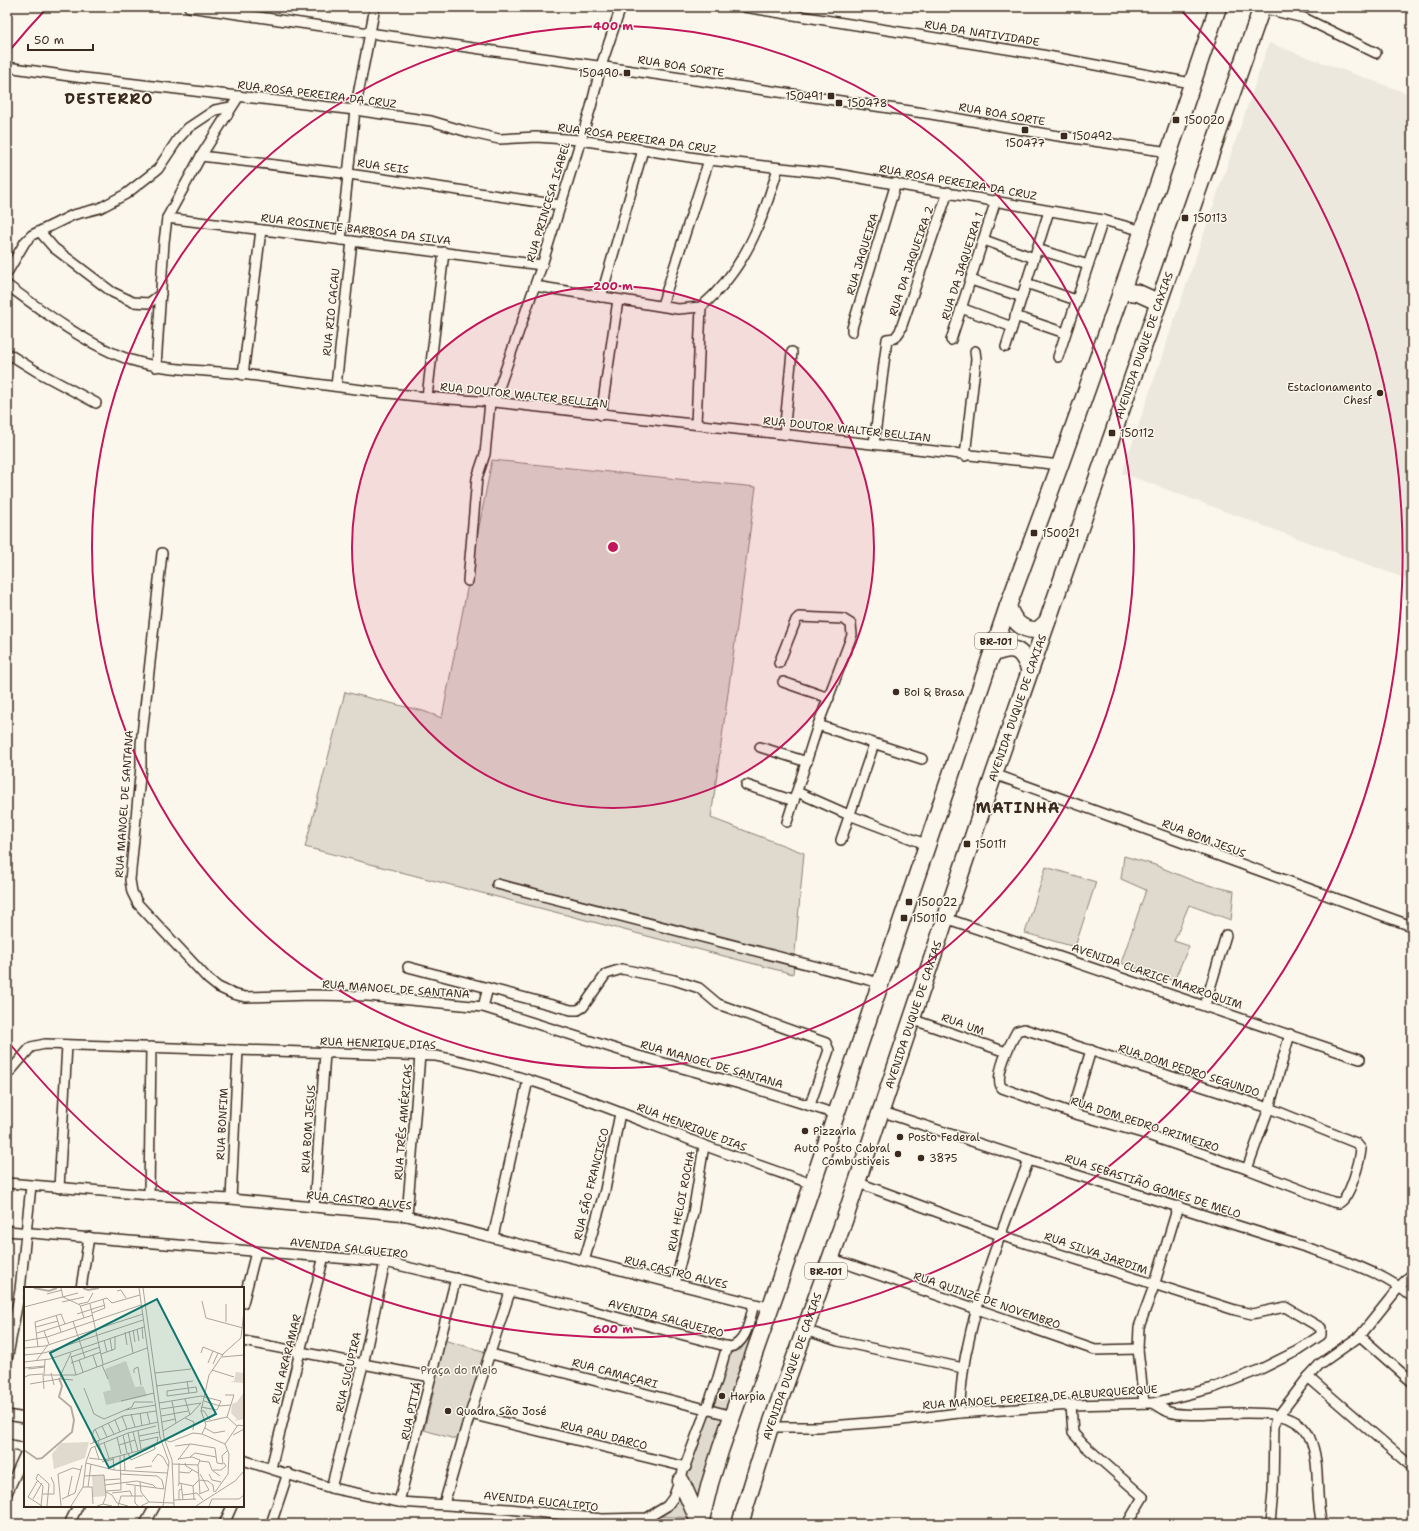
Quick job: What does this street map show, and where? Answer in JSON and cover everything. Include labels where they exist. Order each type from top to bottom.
[{"type":"highway","name":"BR-101","points":[[700,1524],[710,1483],[771,1308],[1008,606],[1143,231],[1218,7]]},
{"type":"highway","name":"AVENIDA DUQUE DE CAXIAS","points":[[740,1524],[770,1427],[830,1258],[994,774],[1262,7]]},
{"type":"highway","points":[[1121,292],[1138,293],[1158,302]]},
{"type":"highway","points":[[1008,606],[1014,620],[1024,628],[1038,630],[1047,622]]},
{"type":"highway","points":[[992,654],[1007,649],[1016,650],[1022,654],[1030,671]]},
{"type":"highway","points":[[683,1474],[700,1524]]},
{"type":"street","name":"RUA BOA SORTE","points":[[189,7],[223,10],[370,33],[931,114],[1052,135],[1169,152]]},
{"type":"street","points":[[341,240],[355,110],[375,7]]},
{"type":"street","name":"RUA PRINCESA ISABEL","points":[[468,581],[477,478],[485,454],[492,402],[542,265],[591,107],[601,66],[621,7]]},
{"type":"street","name":"RUA DA NATIVIDADE","points":[[744,7],[1037,54],[1192,83]]},
{"type":"street","points":[[1262,7],[1304,18],[1376,53]]},
{"type":"street","name":"RUA ROSA PEREIRA DA CRUZ","points":[[7,67],[76,78],[355,110],[431,121],[499,139],[536,137],[580,140],[709,160],[837,174],[996,200],[1103,220],[1143,231]]},
{"type":"street","points":[[156,367],[164,235],[167,218],[201,156],[239,96]]},
{"type":"street","points":[[7,273],[25,242],[32,235],[73,216],[100,208],[126,194],[158,169],[178,139],[188,128],[215,110],[231,107]]},
{"type":"street","points":[[601,297],[643,150]]},
{"type":"street","name":"RUA SEIS","points":[[201,156],[349,174],[560,205]]},
{"type":"street","points":[[662,305],[709,160]]},
{"type":"street","points":[[535,286],[618,300],[662,305],[678,309],[701,307],[729,279],[752,241],[764,214],[778,168]]},
{"type":"street","name":"RUA JAQUEIRA","points":[[852,332],[896,183]]},
{"type":"street","name":"RUA DA JAQUEIRA 2","points":[[874,444],[887,339],[897,336],[900,331],[948,192]]},
{"type":"street","name":"RUA DA JAQUEIRA 1","points":[[951,340],[996,200]]},
{"type":"street","name":"RUA ROSA PEREIRA DA CRUZ","points":[[1006,347],[1049,211]]},
{"type":"street","name":"RUA ROSINETE BARBOSA DA SILVA","points":[[167,218],[542,265]]},
{"type":"street","points":[[1058,357],[1103,220]]},
{"type":"street","points":[[243,374],[261,230]]},
{"type":"street","points":[[40,232],[54,248],[112,292],[133,302],[150,303],[161,294]]},
{"type":"street","points":[[984,240],[1088,265]]},
{"type":"street","name":"RUA RIO CACAU","points":[[336,386],[352,241]]},
{"type":"street","points":[[427,397],[444,252]]},
{"type":"street","points":[[971,280],[1022,297]]},
{"type":"street","points":[[1026,283],[1076,300]]},
{"type":"street","name":"RUA DOUTOR WALTER BELLIAN","points":[[7,286],[54,319],[99,345],[131,360],[156,367],[243,374],[427,397],[492,402],[874,444],[966,456],[1060,465]]},
{"type":"street","points":[[601,415],[618,300]]},
{"type":"street","points":[[696,424],[701,307]]},
{"type":"street","points":[[961,308],[1012,326]]},
{"type":"street","points":[[1015,316],[1065,333]]},
{"type":"street","points":[[966,456],[976,359],[975,351]]},
{"type":"street","points":[[784,434],[792,352]]},
{"type":"street","points":[[7,353],[36,371],[96,403]]},
{"type":"street","name":"RUA MANOEL DE SANTANA","points":[[162,553],[141,744],[130,880],[132,892],[138,904],[208,979],[218,987],[244,997],[311,995],[368,996],[483,1007],[635,1055],[810,1105],[836,1114]]},
{"type":"street","points":[[778,663],[796,620],[799,617],[804,616],[848,621],[852,628],[852,635],[818,725],[787,822]]},
{"type":"street","points":[[783,682],[829,698]]},
{"type":"street","points":[[818,725],[922,759]]},
{"type":"street","points":[[841,840],[874,744]]},
{"type":"street","points":[[760,747],[807,762]]},
{"type":"street","name":"RUA BOM JESUS","points":[[994,774],[1406,924]]},
{"type":"street","points":[[746,785],[796,797],[928,845]]},
{"type":"street","points":[[497,884],[880,983]]},
{"type":"street","name":"AVENIDA CLARICE MARROQUIM","points":[[945,918],[1205,1005],[1360,1059]]},
{"type":"street","points":[[1205,1005],[1226,935]]},
{"type":"street","points":[[408,967],[571,1010],[583,1008],[606,974],[619,968],[674,980],[699,988],[718,1004],[826,1043],[829,1050],[810,1105]]},
{"type":"street","points":[[483,1007],[488,988]]},
{"type":"street","name":"RUA UM","points":[[911,1019],[1006,1052]]},
{"type":"street","name":"RUA DOM PEDRO SEGUNDO","points":[[1015,1035],[1017,1031],[1024,1029],[1092,1050],[1269,1108],[1356,1143],[1360,1147],[1361,1153],[1352,1182],[1342,1202],[1333,1202]]},
{"type":"street","points":[[1247,1169],[1269,1108],[1290,1034]]},
{"type":"street","name":"RUA DOM PEDRO PRIMEIRO","points":[[1015,1035],[1006,1052],[999,1077],[1002,1088],[1072,1113],[1142,1133],[1247,1169],[1333,1202]]},
{"type":"street","name":"RUA HENRIQUE DIAS","points":[[7,1075],[19,1059],[34,1045],[152,1047],[436,1056],[483,1065],[578,1096],[704,1146],[812,1184]]},
{"type":"street","points":[[59,1188],[67,1045]]},
{"type":"street","points":[[149,1195],[152,1047]]},
{"type":"street","name":"RUA BONFIM","points":[[231,1199],[238,1050]]},
{"type":"street","points":[[1072,1113],[1092,1050]]},
{"type":"street","name":"RUA BOM JESUS","points":[[314,1207],[326,1053]]},
{"type":"street","name":"RUA TRÊS AMÉRICAS","points":[[407,1216],[420,1055]]},
{"type":"street","points":[[493,1237],[528,1080]]},
{"type":"street","name":"RUA SEBASTIÃO GOMES DE MELO","points":[[880,1111],[1029,1160],[1321,1252],[1357,1265],[1400,1286],[1412,1297]]},
{"type":"street","name":"RUA SÃO FRANCISCO","points":[[584,1261],[605,1190],[620,1113]]},
{"type":"street","name":"RUA HELOI ROCHA","points":[[675,1284],[692,1213],[704,1146]]},
{"type":"street","points":[[959,1413],[963,1368],[977,1309],[1000,1235],[1029,1160]]},
{"type":"street","name":"RUA SILVA JARDIM","points":[[856,1182],[1000,1235],[1154,1286],[1244,1313],[1252,1314],[1285,1307],[1320,1328],[1322,1335]]},
{"type":"street","name":"RUA CASTRO ALVES","points":[[7,1183],[149,1195],[231,1199],[407,1216],[771,1308]]},
{"type":"street","points":[[7,1361],[20,1290],[31,1186]]},
{"type":"street","points":[[1178,1206],[1154,1286],[1139,1327],[1138,1349],[1149,1403],[1170,1412],[1252,1412],[1278,1416],[1303,1428],[1309,1436],[1318,1473],[1318,1502],[1322,1524]]},
{"type":"street","name":"AVENIDA SALGUEIRO","points":[[7,1231],[90,1236],[256,1252],[324,1256],[385,1262],[574,1306],[727,1346]]},
{"type":"street","points":[[81,1287],[90,1236]]},
{"type":"street","points":[[244,1299],[256,1252]]},
{"type":"street","name":"RUA ARARAMAR","points":[[271,1468],[324,1256]]},
{"type":"street","name":"RUA QUINZE DE NOVEMBRO","points":[[830,1258],[900,1284],[1096,1350],[1138,1349]]},
{"type":"street","name":"RUA SUCUPIRA","points":[[331,1488],[363,1365],[385,1262]]},
{"type":"street","points":[[1270,1524],[1273,1491],[1274,1426],[1278,1416],[1320,1364],[1360,1336],[1400,1286],[1412,1274]]},
{"type":"street","name":"RUA PITIÁ","points":[[399,1502],[456,1278]]},
{"type":"street","points":[[444,1504],[470,1414],[491,1354],[510,1292]]},
{"type":"street","points":[[727,1346],[732,1347],[743,1338],[754,1304]]},
{"type":"street","points":[[805,1330],[838,1341],[963,1368]]},
{"type":"street","name":"RUA MANOEL PEREIRA DE ALBURQUERQUE","points":[[770,1427],[818,1427],[886,1422],[959,1413],[1072,1405],[1149,1403],[1213,1388],[1259,1370],[1297,1351],[1322,1335]]},
{"type":"street","points":[[1360,1336],[1412,1382]]},
{"type":"street","points":[[244,1341],[431,1377]]},
{"type":"street","name":"AVENIDA EUCALIPTO","points":[[244,1460],[288,1473],[331,1488],[399,1502],[524,1510],[602,1522],[647,1518],[667,1506],[674,1498],[727,1346]]},
{"type":"street","name":"RUA CAMAÇARI","points":[[491,1354],[733,1416]]},
{"type":"street","points":[[1308,1377],[1412,1467]]},
{"type":"street","points":[[1072,1405],[1073,1433],[1084,1445],[1143,1497],[1127,1524]]},
{"type":"street","name":"RUA PAU DARCO","points":[[470,1414],[683,1474]]},
{"type":"street","points":[[7,1415],[24,1418]]},
{"type":"street","points":[[7,1444],[24,1448]]},
{"type":"street","points":[[7,1492],[24,1456]]},
{"type":"street","points":[[271,1524],[288,1473]]},
{"type":"street","points":[[69,1524],[78,1507]]},
{"type":"street","points":[[145,1524],[154,1507]]},
{"type":"street","points":[[224,1524],[232,1507]]},
{"type":"shaded area","points":[[1269,43],[1412,95],[1412,581],[1122,473]]},
{"type":"green space","points":[[492,460],[756,487],[711,818],[804,853],[793,974],[305,847],[345,692],[423,711],[442,718]]},
{"type":"green space","points":[[1124,856],[1155,865],[1196,882],[1234,891],[1231,920],[1189,905],[1174,941],[1189,946],[1174,981],[1121,963],[1146,890],[1121,879]]},
{"type":"green space","points":[[1046,867],[1096,882],[1075,947],[1025,933]]},
{"type":"green space","name":"Praça do Meio","points":[[440,1339],[494,1354],[472,1397],[458,1440],[424,1430],[434,1390],[430,1388]]},
{"type":"green space","points":[[746,1339],[750,1340],[692,1518],[657,1516],[676,1499],[710,1412],[730,1351],[741,1350]]},
{"type":"place","name":"150490","points":[[627,73]]},
{"type":"place","name":"150491","points":[[831,96]]},
{"type":"place","name":"150478","points":[[839,103]]},
{"type":"place","name":"150020","points":[[1176,120]]},
{"type":"place","name":"150477","points":[[1025,130]]},
{"type":"place","name":"150492","points":[[1064,136]]},
{"type":"place","name":"150113","points":[[1185,218]]},
{"type":"place","name":"Estacionamento Chesf","points":[[1380,393]]},
{"type":"place","name":"150112","points":[[1112,433]]},
{"type":"place","name":"150021","points":[[1034,533]]},
{"type":"place","name":"Boi & Brasa","points":[[896,692]]},
{"type":"place","name":"150111","points":[[967,844]]},
{"type":"place","name":"150022","points":[[909,902]]},
{"type":"place","name":"150110","points":[[904,918]]},
{"type":"place","name":"Pizzaria","points":[[805,1131]]},
{"type":"place","name":"Posto Federal","points":[[900,1137]]},
{"type":"place","name":"Auto Posto Cabral Combustiveis","points":[[898,1154]]},
{"type":"place","name":"3875","points":[[921,1158]]},
{"type":"place","name":"Harpia","points":[[722,1396]]},
{"type":"place","name":"Quadra São José","points":[[448,1411]]},
{"type":"district","name":"DESTERRO","points":[[109,99]]},
{"type":"district","name":"MATINHA","points":[[1018,808]]}]
